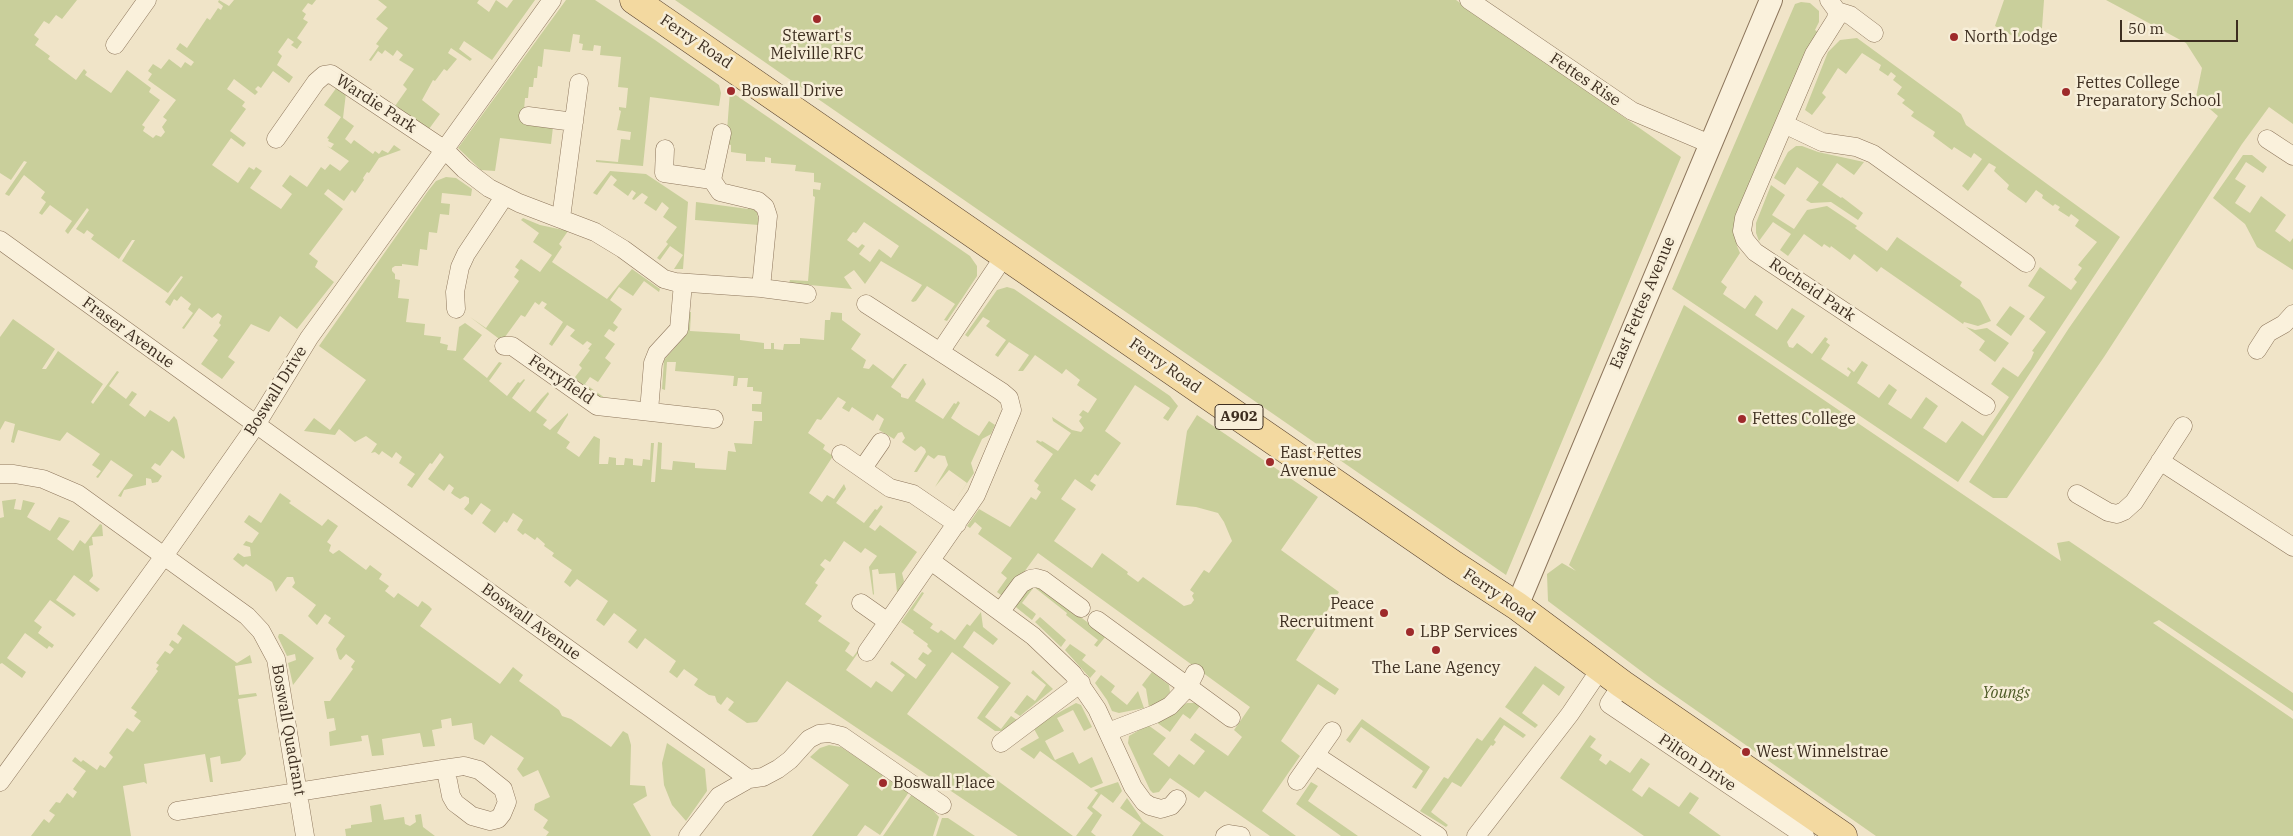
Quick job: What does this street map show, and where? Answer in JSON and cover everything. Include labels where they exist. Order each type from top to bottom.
[{"type":"main road","name":"Ferry Road","points":[[634,0],[1454,565],[1517,606],[1612,676],[1836,833]]},
{"type":"street","points":[[115,45],[147,0]]},
{"type":"street","name":"Boswall Drive","points":[[0,782],[164,556],[256,425],[308,338],[552,0]]},
{"type":"street","name":"Fettes Rise","points":[[1470,0],[1632,111],[1710,144]]},
{"type":"street","name":"East Fettes Avenue","points":[[1517,606],[1771,0]]},
{"type":"street","name":"Rocheid Park","points":[[1833,6],[1874,33]]},
{"type":"street","name":"Rocheid Park","points":[[1833,6],[1836,19],[1814,54],[1742,223],[1742,231],[1747,244],[1765,258],[1986,406]]},
{"type":"street","name":"Wardie Park","points":[[276,140],[316,82],[328,74],[343,80],[445,150]]},
{"type":"street","points":[[561,218],[579,83]]},
{"type":"street","points":[[528,116],[574,122]]},
{"type":"street","points":[[1784,124],[1822,142],[1856,147],[1873,154],[2026,263]]},
{"type":"street","points":[[722,132],[712,180],[720,192],[758,202],[766,210],[768,216],[761,288]]},
{"type":"street","points":[[2267,139],[2293,156]]},
{"type":"street","points":[[665,149],[664,173],[712,180]]},
{"type":"street","points":[[445,150],[470,174],[504,197],[561,218],[612,241],[664,279],[683,283],[761,288],[807,294]]},
{"type":"street","points":[[456,309],[455,292],[460,267],[466,254],[504,197]]},
{"type":"street","name":"Fraser Avenue","points":[[0,240],[256,425]]},
{"type":"street","points":[[940,352],[1005,255]]},
{"type":"street","points":[[649,412],[653,363],[657,353],[679,329],[683,283]]},
{"type":"street","points":[[866,304],[1002,392],[1009,398],[1012,410],[980,489],[867,652]]},
{"type":"street","points":[[2257,350],[2268,333],[2284,324],[2293,314]]},
{"type":"street","name":"Ferryfield","points":[[504,346],[512,346],[597,406],[714,419]]},
{"type":"street","name":"Boswall Avenue","points":[[256,425],[749,779]]},
{"type":"street","points":[[2077,494],[2108,512],[2122,512],[2132,505],[2183,426]]},
{"type":"street","points":[[862,468],[881,442]]},
{"type":"street","points":[[842,454],[890,488],[917,496],[957,524]]},
{"type":"street","points":[[2160,461],[2293,547]]},
{"type":"street","name":"Boswall Quadrant","points":[[0,474],[29,476],[51,481],[69,489],[246,616],[261,631],[270,643],[276,659],[305,836]]},
{"type":"street","points":[[931,560],[1049,649],[1081,683],[1108,732],[1133,786],[1144,802],[1161,809],[1170,806],[1177,799]]},
{"type":"street","points":[[1001,611],[1021,584],[1030,578],[1043,580],[1081,608]]},
{"type":"street","points":[[861,603],[888,622]]},
{"type":"street","points":[[1097,620],[1191,680],[1231,718]]},
{"type":"street","points":[[1476,836],[1570,714],[1612,676]]},
{"type":"street","name":"Pilton Drive","points":[[1612,676],[1609,704],[1805,836]]},
{"type":"street","points":[[1108,732],[1163,711],[1177,700],[1191,680]]},
{"type":"street","points":[[1001,743],[1081,683]]},
{"type":"street","points":[[1297,781],[1332,731]]},
{"type":"street","points":[[688,836],[719,796],[749,779],[763,777],[778,769],[790,760],[805,743],[814,736],[824,733],[842,736],[942,805]]},
{"type":"street","points":[[1316,755],[1438,836]]},
{"type":"street","points":[[177,811],[443,769]]},
{"type":"street","points":[[1225,836],[1228,834],[1241,836]]},
{"type":"green space","points":[[0,0],[77,0],[62,19],[56,15],[49,24],[44,21],[34,35],[39,39],[35,45],[50,56],[48,59],[76,80],[84,69],[87,72],[85,75],[111,93],[127,70],[151,88],[149,92],[160,100],[142,125],[145,127],[143,131],[153,138],[156,135],[161,137],[165,132],[162,127],[167,120],[163,117],[176,100],[148,80],[152,74],[148,71],[153,64],[161,69],[169,59],[181,68],[185,62],[191,66],[194,62],[176,49],[180,43],[187,48],[207,18],[210,20],[218,8],[221,10],[223,6],[218,2],[219,0],[229,6],[234,0],[316,0],[312,5],[308,3],[302,11],[306,14],[303,19],[308,22],[297,38],[302,42],[297,49],[291,45],[294,42],[288,38],[278,52],[282,56],[277,65],[293,77],[289,83],[273,71],[261,88],[258,86],[255,89],[258,92],[255,95],[234,79],[227,89],[245,102],[242,106],[246,109],[230,131],[246,143],[243,147],[231,138],[212,165],[238,183],[249,167],[254,170],[256,167],[262,171],[250,188],[281,209],[292,194],[282,186],[290,175],[307,187],[321,167],[325,170],[330,164],[340,171],[349,161],[327,146],[331,148],[334,144],[328,141],[329,139],[327,138],[341,117],[324,105],[337,87],[346,93],[343,118],[354,126],[345,139],[351,144],[354,140],[373,154],[375,151],[379,154],[382,150],[388,153],[394,145],[401,150],[379,158],[369,173],[367,172],[355,193],[352,190],[344,201],[328,189],[324,194],[343,209],[309,254],[318,261],[315,267],[334,282],[297,329],[280,316],[269,332],[251,324],[228,357],[235,362],[222,379],[201,364],[218,340],[213,336],[221,325],[219,323],[222,316],[218,313],[212,318],[199,308],[184,329],[182,328],[193,313],[188,309],[191,304],[181,296],[177,301],[174,299],[170,306],[165,302],[183,277],[181,276],[168,293],[122,261],[135,240],[132,240],[119,259],[91,239],[94,235],[87,230],[84,234],[76,229],[89,210],[87,208],[68,234],[65,231],[72,221],[50,205],[42,215],[39,213],[46,202],[41,198],[45,192],[24,175],[9,196],[5,194],[27,162],[24,161],[11,180],[0,173]]},
{"type":"green space","points":[[378,0],[479,0],[477,3],[489,12],[496,0],[507,8],[513,0],[535,0],[492,60],[464,41],[459,49],[472,59],[470,61],[451,48],[448,53],[457,59],[447,71],[444,69],[435,81],[433,80],[422,100],[440,114],[429,129],[395,106],[407,89],[403,85],[414,69],[399,60],[403,55],[397,50],[393,56],[385,50],[382,54],[378,51],[371,61],[369,60],[379,46],[376,44],[388,28],[376,19],[387,7]]},
{"type":"green space","points":[[566,0],[595,0],[655,40],[719,85],[721,93],[719,106],[650,97],[643,166],[596,162],[596,160],[618,162],[621,139],[630,140],[631,132],[617,130],[621,111],[619,107],[626,108],[628,88],[618,87],[621,57],[600,55],[601,46],[594,45],[593,51],[582,50],[583,44],[579,43],[580,35],[573,34],[570,52],[544,49],[542,67],[538,66],[537,78],[534,78],[533,87],[529,87],[528,98],[525,98],[523,122],[553,127],[551,144],[500,138],[495,171],[481,170],[458,148]]},
{"type":"green space","points":[[675,0],[1456,0],[1681,157],[1506,575]]},
{"type":"green space","points":[[2004,0],[2044,0],[2042,28],[2018,39],[1995,26]]},
{"type":"green space","points":[[2106,0],[2293,0],[2293,124],[2269,107],[2242,144],[2104,357],[2007,498],[1993,498],[1969,482],[2069,328],[2218,116],[2196,97],[2202,68],[2186,43]]},
{"type":"green space","points":[[1801,2],[1810,3],[1819,11],[1819,22],[1815,30],[1819,33],[1734,230],[1740,253],[1721,282],[1727,287],[1723,294],[1745,309],[1755,295],[1759,298],[1763,302],[1755,315],[1777,330],[1792,308],[1805,316],[1787,342],[1789,347],[1793,348],[1797,343],[1812,354],[1825,337],[1828,339],[1826,342],[1830,345],[1821,359],[1848,377],[1851,372],[1847,369],[1848,367],[1854,372],[1862,361],[1868,365],[1857,383],[1879,398],[1889,384],[1897,390],[1888,404],[1911,419],[1926,397],[1938,406],[1923,428],[1946,443],[1962,421],[1983,436],[2009,397],[1991,384],[2003,367],[2018,377],[2031,359],[2034,352],[2032,351],[2046,332],[2029,319],[2045,297],[2028,286],[2040,267],[2071,290],[2077,282],[2074,279],[2082,268],[2078,265],[2097,242],[2075,226],[2079,220],[2071,214],[2069,217],[2058,210],[2060,207],[2055,204],[2053,206],[2042,198],[2043,195],[2036,190],[2026,203],[2007,189],[2009,185],[1994,171],[1996,167],[1989,163],[1968,191],[1962,186],[1982,159],[1974,153],[1971,158],[1954,147],[1952,150],[1933,136],[1935,132],[1911,116],[1914,112],[1902,103],[1905,100],[1897,94],[1902,87],[1893,80],[1896,76],[1891,72],[1888,76],[1879,70],[1881,65],[1862,53],[1846,74],[1838,68],[1822,93],[1826,97],[1812,115],[1805,110],[1828,52],[1840,40],[1857,38],[1961,114],[1966,125],[2120,237],[1958,482],[1672,289],[1795,4]]},
{"type":"green space","points":[[730,91],[970,256],[977,266],[977,276],[947,321],[944,320],[955,304],[927,286],[916,301],[911,301],[922,285],[881,261],[865,284],[854,270],[844,277],[852,289],[789,283],[790,280],[808,281],[815,197],[813,196],[813,189],[820,190],[821,183],[814,182],[814,173],[795,171],[796,165],[771,163],[771,158],[765,157],[765,162],[746,161],[746,154],[731,152],[731,145],[726,144]],"holes":[[[864,222],[899,246],[891,258],[879,249],[870,262],[859,254],[865,246],[862,244],[858,248],[847,240],[853,232],[856,233]]]},
{"type":"green space","points":[[1796,146],[1864,162],[1854,175],[1837,163],[1822,185],[1863,213],[1858,220],[1831,202],[1811,203],[1806,200],[1819,182],[1797,167],[1785,185],[1774,178],[1788,152]]},
{"type":"green space","points":[[2243,155],[2252,155],[2267,167],[2263,173],[2246,162],[2235,179],[2246,186],[2235,203],[2250,213],[2261,196],[2286,215],[2275,231],[2290,242],[2293,238],[2293,270],[2257,247],[2245,224],[2213,198]]},
{"type":"green space","points":[[610,171],[646,174],[688,202],[683,269],[674,269],[683,255],[670,246],[660,260],[657,258],[668,244],[666,242],[677,227],[663,217],[669,208],[662,202],[656,211],[644,203],[648,197],[642,193],[634,200],[632,199],[636,193],[632,190],[628,196],[613,185],[617,180],[611,175],[597,195],[593,193]]},
{"type":"green space","points":[[446,177],[456,178],[472,189],[471,196],[442,193],[441,203],[450,204],[449,215],[440,214],[437,233],[429,232],[427,250],[420,249],[418,266],[402,264],[402,266],[392,268],[395,279],[400,280],[398,298],[409,299],[406,322],[425,324],[424,335],[441,337],[440,343],[448,345],[447,350],[456,351],[459,327],[465,323],[482,335],[463,359],[487,378],[499,362],[502,363],[489,381],[507,396],[518,382],[520,383],[524,379],[512,398],[530,412],[548,392],[549,394],[536,412],[547,420],[543,425],[550,430],[568,413],[557,433],[570,442],[566,448],[579,457],[594,436],[600,439],[599,464],[608,464],[609,457],[616,458],[616,465],[624,465],[625,458],[633,459],[633,465],[642,466],[643,459],[650,460],[651,443],[654,443],[651,482],[655,482],[658,442],[662,443],[661,469],[672,470],[673,461],[695,463],[695,468],[726,470],[728,451],[736,452],[734,443],[752,444],[754,421],[762,421],[762,412],[752,411],[752,404],[761,404],[762,392],[753,391],[753,387],[747,387],[748,378],[738,378],[737,386],[733,386],[734,376],[675,371],[676,362],[667,362],[665,390],[662,389],[664,360],[687,334],[688,312],[691,312],[690,331],[740,334],[740,340],[764,343],[764,349],[771,349],[771,343],[774,343],[774,349],[783,350],[784,344],[800,344],[800,338],[824,340],[825,320],[830,320],[831,312],[842,313],[842,320],[861,334],[851,349],[866,360],[863,368],[869,369],[873,364],[893,379],[904,364],[907,364],[891,387],[901,394],[901,397],[908,399],[923,378],[926,384],[915,401],[943,419],[954,403],[956,404],[958,401],[960,403],[951,418],[979,436],[989,421],[995,425],[991,434],[982,439],[971,463],[974,473],[957,498],[967,483],[949,470],[935,487],[948,465],[945,456],[938,455],[934,459],[928,455],[917,472],[914,472],[926,452],[925,449],[921,446],[915,451],[902,442],[905,438],[902,432],[898,433],[894,439],[879,430],[884,419],[877,414],[873,421],[852,407],[849,412],[842,408],[846,402],[838,397],[821,420],[817,419],[808,433],[825,445],[823,449],[833,456],[809,493],[822,502],[827,495],[834,499],[844,484],[846,489],[836,503],[864,523],[875,509],[877,510],[881,505],[883,507],[869,527],[875,531],[880,525],[917,552],[902,573],[904,581],[900,591],[897,592],[895,573],[879,574],[878,569],[872,570],[873,595],[869,567],[877,556],[865,548],[861,553],[844,541],[830,562],[825,559],[820,565],[825,569],[815,583],[818,585],[805,604],[822,616],[818,621],[850,643],[845,651],[853,657],[860,650],[846,670],[871,688],[876,681],[892,692],[905,675],[890,664],[892,661],[916,679],[926,665],[918,659],[923,652],[928,655],[932,651],[927,646],[928,644],[901,622],[922,592],[924,593],[913,610],[933,624],[930,628],[938,633],[941,630],[955,640],[967,624],[970,626],[981,612],[983,627],[998,639],[993,645],[974,631],[963,647],[1011,683],[985,717],[1001,729],[1011,716],[1017,720],[1003,731],[995,731],[977,718],[999,687],[952,652],[907,714],[1073,836],[1018,836],[787,681],[757,722],[747,723],[728,710],[734,702],[727,697],[721,705],[717,702],[715,696],[709,695],[694,685],[698,679],[684,669],[677,678],[669,672],[676,661],[645,638],[637,649],[628,642],[637,630],[614,613],[604,626],[596,620],[608,601],[577,579],[570,587],[564,582],[572,570],[552,556],[554,553],[544,546],[545,544],[537,537],[535,540],[517,530],[523,520],[513,513],[507,523],[504,521],[495,533],[482,523],[491,510],[481,503],[472,515],[464,509],[469,503],[469,498],[465,496],[460,499],[451,493],[454,488],[449,484],[444,491],[428,479],[444,457],[440,453],[432,464],[430,463],[412,488],[407,485],[415,474],[399,463],[402,457],[396,452],[392,458],[382,451],[379,455],[375,452],[371,453],[377,444],[366,436],[355,442],[339,429],[335,435],[304,431],[314,418],[330,430],[366,380],[319,346],[428,191],[436,181]]},
{"type":"green space","points":[[1771,185],[1785,195],[1772,215],[1794,229],[1807,210],[1827,206],[1857,226],[1855,228],[1887,251],[1897,237],[1962,282],[1960,286],[1980,300],[1991,321],[1978,326],[1964,322],[1963,324],[1881,267],[1877,272],[1854,254],[1850,260],[1831,246],[1830,248],[1824,244],[1822,247],[1804,234],[1788,256],[1780,250],[1791,234],[1773,222],[1759,241],[1756,233],[1756,223]]},
{"type":"green space","points":[[696,202],[748,209],[748,206],[757,212],[759,225],[695,220]]},
{"type":"green space","points":[[523,218],[540,225],[568,231],[559,244],[562,247],[552,262],[607,299],[632,269],[660,289],[659,292],[644,281],[633,296],[619,287],[610,300],[622,309],[613,323],[618,327],[614,332],[609,329],[604,336],[615,344],[605,358],[611,363],[598,382],[590,377],[585,384],[608,400],[604,401],[572,381],[582,368],[579,365],[592,344],[587,341],[583,345],[570,336],[575,330],[567,325],[552,346],[549,344],[563,322],[544,308],[547,304],[542,301],[539,305],[535,302],[525,317],[521,315],[502,341],[470,317],[486,328],[519,281],[514,277],[519,270],[515,267],[521,259],[540,272],[552,255],[533,242],[539,233],[521,220]]},
{"type":"green space","points":[[1007,287],[1014,289],[1170,396],[1178,406],[1168,421],[1163,418],[1170,408],[1135,385],[1105,431],[1121,443],[1098,476],[1095,474],[1090,481],[1096,485],[1092,491],[1075,479],[1061,499],[1076,509],[1054,541],[1092,568],[1102,553],[1128,572],[1127,574],[1138,582],[1143,577],[1184,606],[1191,604],[1194,600],[1192,596],[1194,593],[1190,590],[1204,570],[1209,573],[1232,541],[1218,513],[1196,507],[1176,505],[1187,431],[1197,415],[1318,497],[1281,550],[1339,592],[1296,660],[1339,689],[1335,695],[1318,684],[1281,741],[1300,756],[1262,811],[1296,836],[1270,836],[1205,791],[1199,798],[1170,778],[1159,792],[1153,793],[1128,743],[1129,736],[1148,725],[1166,738],[1153,754],[1169,767],[1179,754],[1194,765],[1205,751],[1190,740],[1195,733],[1228,756],[1242,737],[1234,730],[1250,707],[1038,553],[1005,598],[997,592],[1007,578],[1001,573],[1012,558],[978,534],[982,528],[975,522],[970,528],[967,526],[979,509],[1010,527],[1031,497],[1036,500],[1041,492],[1037,489],[1039,485],[1034,481],[1053,454],[1036,442],[1037,440],[1058,451],[1071,433],[1053,421],[1052,417],[1072,430],[1081,432],[1084,428],[1079,421],[1082,417],[1079,415],[1083,410],[1088,413],[1097,399],[1077,385],[1080,380],[1066,369],[1062,374],[1035,355],[1023,371],[1018,371],[1029,355],[1009,342],[998,357],[995,355],[1006,340],[986,326],[990,321],[983,317],[968,337],[965,335],[997,290]]},
{"type":"green space","name":"Youngs","points":[[1684,305],[2061,561],[2057,543],[2069,541],[2293,693],[2293,711],[2159,620],[2153,623],[2293,719],[2293,836],[1876,836],[1657,683],[1548,601],[1547,574],[1562,563],[1576,571],[1569,565]]},
{"type":"green space","points":[[2010,306],[2025,316],[2011,336],[1996,325]]},
{"type":"green space","points":[[13,319],[55,349],[42,369],[46,369],[58,351],[103,384],[91,402],[93,404],[117,371],[119,372],[109,386],[126,399],[132,391],[137,394],[129,405],[145,417],[150,410],[169,422],[174,416],[177,420],[184,459],[172,450],[160,466],[155,463],[151,468],[162,476],[158,482],[152,483],[151,479],[146,478],[146,485],[124,490],[121,497],[118,496],[133,475],[111,460],[98,478],[96,477],[101,471],[92,465],[100,454],[67,432],[60,441],[18,430],[14,443],[11,442],[15,424],[5,421],[0,430],[0,337]]},
{"type":"green space","points":[[1966,327],[1975,330],[1987,328],[2009,343],[1995,362],[1979,350],[1985,341]]},
{"type":"green space","points":[[280,493],[291,501],[289,503],[322,526],[328,519],[338,526],[327,542],[331,545],[329,551],[333,554],[339,550],[366,570],[370,565],[382,574],[379,579],[389,586],[385,591],[394,598],[398,593],[418,607],[422,601],[429,606],[432,609],[420,626],[500,684],[513,667],[523,675],[519,681],[559,710],[562,716],[571,719],[611,747],[623,731],[628,734],[631,745],[630,785],[645,786],[647,796],[633,804],[651,836],[546,836],[549,832],[543,828],[548,820],[534,810],[535,804],[550,797],[538,770],[523,777],[517,769],[524,758],[491,735],[484,745],[474,739],[472,723],[452,726],[451,718],[441,720],[442,728],[432,730],[435,746],[423,747],[420,733],[382,739],[384,755],[372,756],[368,735],[361,736],[362,741],[330,746],[329,732],[336,730],[334,718],[327,719],[324,701],[330,701],[353,669],[351,667],[355,661],[346,654],[341,660],[339,659],[336,649],[345,636],[328,623],[331,618],[325,614],[317,625],[308,616],[316,605],[292,587],[295,583],[293,577],[287,577],[276,592],[272,582],[246,564],[243,567],[233,559],[238,553],[244,557],[251,556],[250,547],[243,545],[246,541],[252,543],[259,533],[244,522],[249,515],[261,523]]},
{"type":"green space","points":[[16,499],[14,509],[21,510],[23,500],[35,503],[27,517],[50,531],[59,517],[70,521],[57,539],[73,551],[80,540],[85,544],[100,524],[102,525],[103,536],[92,537],[93,545],[89,546],[93,576],[89,581],[100,589],[97,592],[74,575],[56,600],[76,614],[73,617],[50,600],[34,621],[42,627],[38,633],[54,645],[52,648],[49,646],[47,649],[25,633],[7,658],[26,672],[22,678],[2,663],[0,664],[0,518],[4,517],[2,501]]},
{"type":"green space","points":[[1036,584],[1106,636],[1097,647],[1094,645],[1098,640],[1034,587],[1022,603],[1036,614],[1032,620],[1015,606],[1027,586]]},
{"type":"green space","points":[[1040,617],[1066,640],[1061,647],[1035,622]]},
{"type":"green space","points":[[183,624],[237,663],[250,655],[252,663],[235,666],[239,695],[256,693],[257,696],[238,699],[246,754],[240,761],[221,764],[220,756],[210,758],[213,782],[210,782],[205,754],[144,764],[147,784],[144,782],[123,786],[131,836],[31,836],[44,819],[49,823],[55,815],[49,811],[56,802],[60,803],[67,793],[73,798],[77,792],[73,789],[86,771],[72,761],[75,757],[97,770],[100,765],[105,768],[113,757],[109,753],[127,728],[133,732],[141,721],[134,716],[137,712],[131,708],[158,671],[156,669],[159,665],[156,663],[165,651],[170,654],[174,649],[169,645],[172,640],[178,644],[182,638],[177,634]]},
{"type":"green space","points":[[279,634],[282,634],[314,658],[293,685],[288,663],[296,660],[295,654],[287,656],[278,637]]},
{"type":"green space","points":[[1070,644],[1086,655],[1082,660],[1096,671],[1090,678],[1065,650]]},
{"type":"green space","points":[[1535,666],[1565,687],[1559,696],[1543,684],[1522,713],[1538,725],[1535,728],[1505,707]]},
{"type":"green space","points":[[1033,670],[1053,689],[1020,716],[1014,712],[1027,695],[1035,701],[1046,685],[1031,673]]},
{"type":"green space","points":[[1152,672],[1169,685],[1170,692],[1158,706],[1149,707],[1146,689],[1142,685]]},
{"type":"green space","points":[[1101,675],[1115,686],[1111,692],[1127,705],[1138,691],[1144,708],[1119,713],[1112,711],[1095,683]]},
{"type":"green space","points":[[1076,703],[1081,705],[1092,727],[1084,731],[1073,710],[1057,718],[1064,731],[1045,741],[1055,760],[1073,752],[1079,764],[1092,757],[1103,783],[1091,788],[1040,751],[1034,759],[1020,749],[1039,738],[1033,727]]},
{"type":"green space","points":[[1187,703],[1195,703],[1200,706],[1190,719],[1183,714],[1170,732],[1156,722]]},
{"type":"green space","points":[[1500,717],[1526,735],[1523,738],[1504,725],[1494,740],[1496,742],[1493,746],[1491,745],[1461,787],[1452,782],[1431,812],[1448,825],[1446,827],[1420,811],[1444,777],[1448,779],[1477,738],[1482,741]]},
{"type":"green space","points":[[1362,719],[1430,767],[1416,789],[1412,787],[1423,771],[1361,727],[1350,743],[1346,740]]},
{"type":"green space","points":[[1590,735],[1596,739],[1590,747],[1602,755],[1599,760],[1606,765],[1610,760],[1630,773],[1641,758],[1650,764],[1632,790],[1642,797],[1649,787],[1679,807],[1690,792],[1699,798],[1689,813],[1721,836],[1644,836],[1560,778]]},
{"type":"green space","points":[[667,743],[705,769],[707,791],[686,821],[672,805],[664,785],[662,763]]},
{"type":"green space","points":[[829,745],[841,747],[883,775],[876,786],[882,791],[890,780],[909,792],[880,835],[865,825],[857,836],[812,836],[849,785],[810,757],[820,748]]},
{"type":"green space","points":[[1118,782],[1122,791],[1113,803],[1101,794],[1092,807],[1102,815],[1091,832],[1096,836],[1076,836],[1093,813],[1087,808],[1098,793],[1094,790]]},
{"type":"green space","points":[[1311,782],[1318,786],[1308,801],[1358,836],[1341,836],[1296,804]]},
{"type":"green space","points":[[912,794],[929,806],[939,817],[933,836],[883,836]]},
{"type":"green space","points":[[1127,798],[1143,821],[1164,836],[1132,836],[1141,823],[1120,808]]},
{"type":"green space","points":[[381,804],[384,820],[404,817],[405,824],[410,826],[416,822],[415,815],[421,814],[423,827],[435,836],[346,836],[345,829],[351,828],[351,825],[372,822],[370,806]]},
{"type":"green space","points":[[942,818],[948,818],[975,836],[936,836]]},
{"type":"place","name":"Stewart's Melville RFC","points":[[817,19]]},
{"type":"place","name":"North Lodge","points":[[1954,37]]},
{"type":"place","name":"Boswall Drive","points":[[731,91]]},
{"type":"place","name":"Fettes College Preparatory School","points":[[2066,92]]},
{"type":"place","name":"Fettes College","points":[[1742,419]]},
{"type":"place","name":"East Fettes Avenue","points":[[1270,462]]},
{"type":"place","name":"Peace Recruitment","points":[[1384,613]]},
{"type":"place","name":"LBP Services","points":[[1410,632]]},
{"type":"place","name":"The Lane Agency","points":[[1436,650]]},
{"type":"place","name":"West Winnelstrae","points":[[1746,752]]},
{"type":"place","name":"Boswall Place","points":[[883,783]]}]
